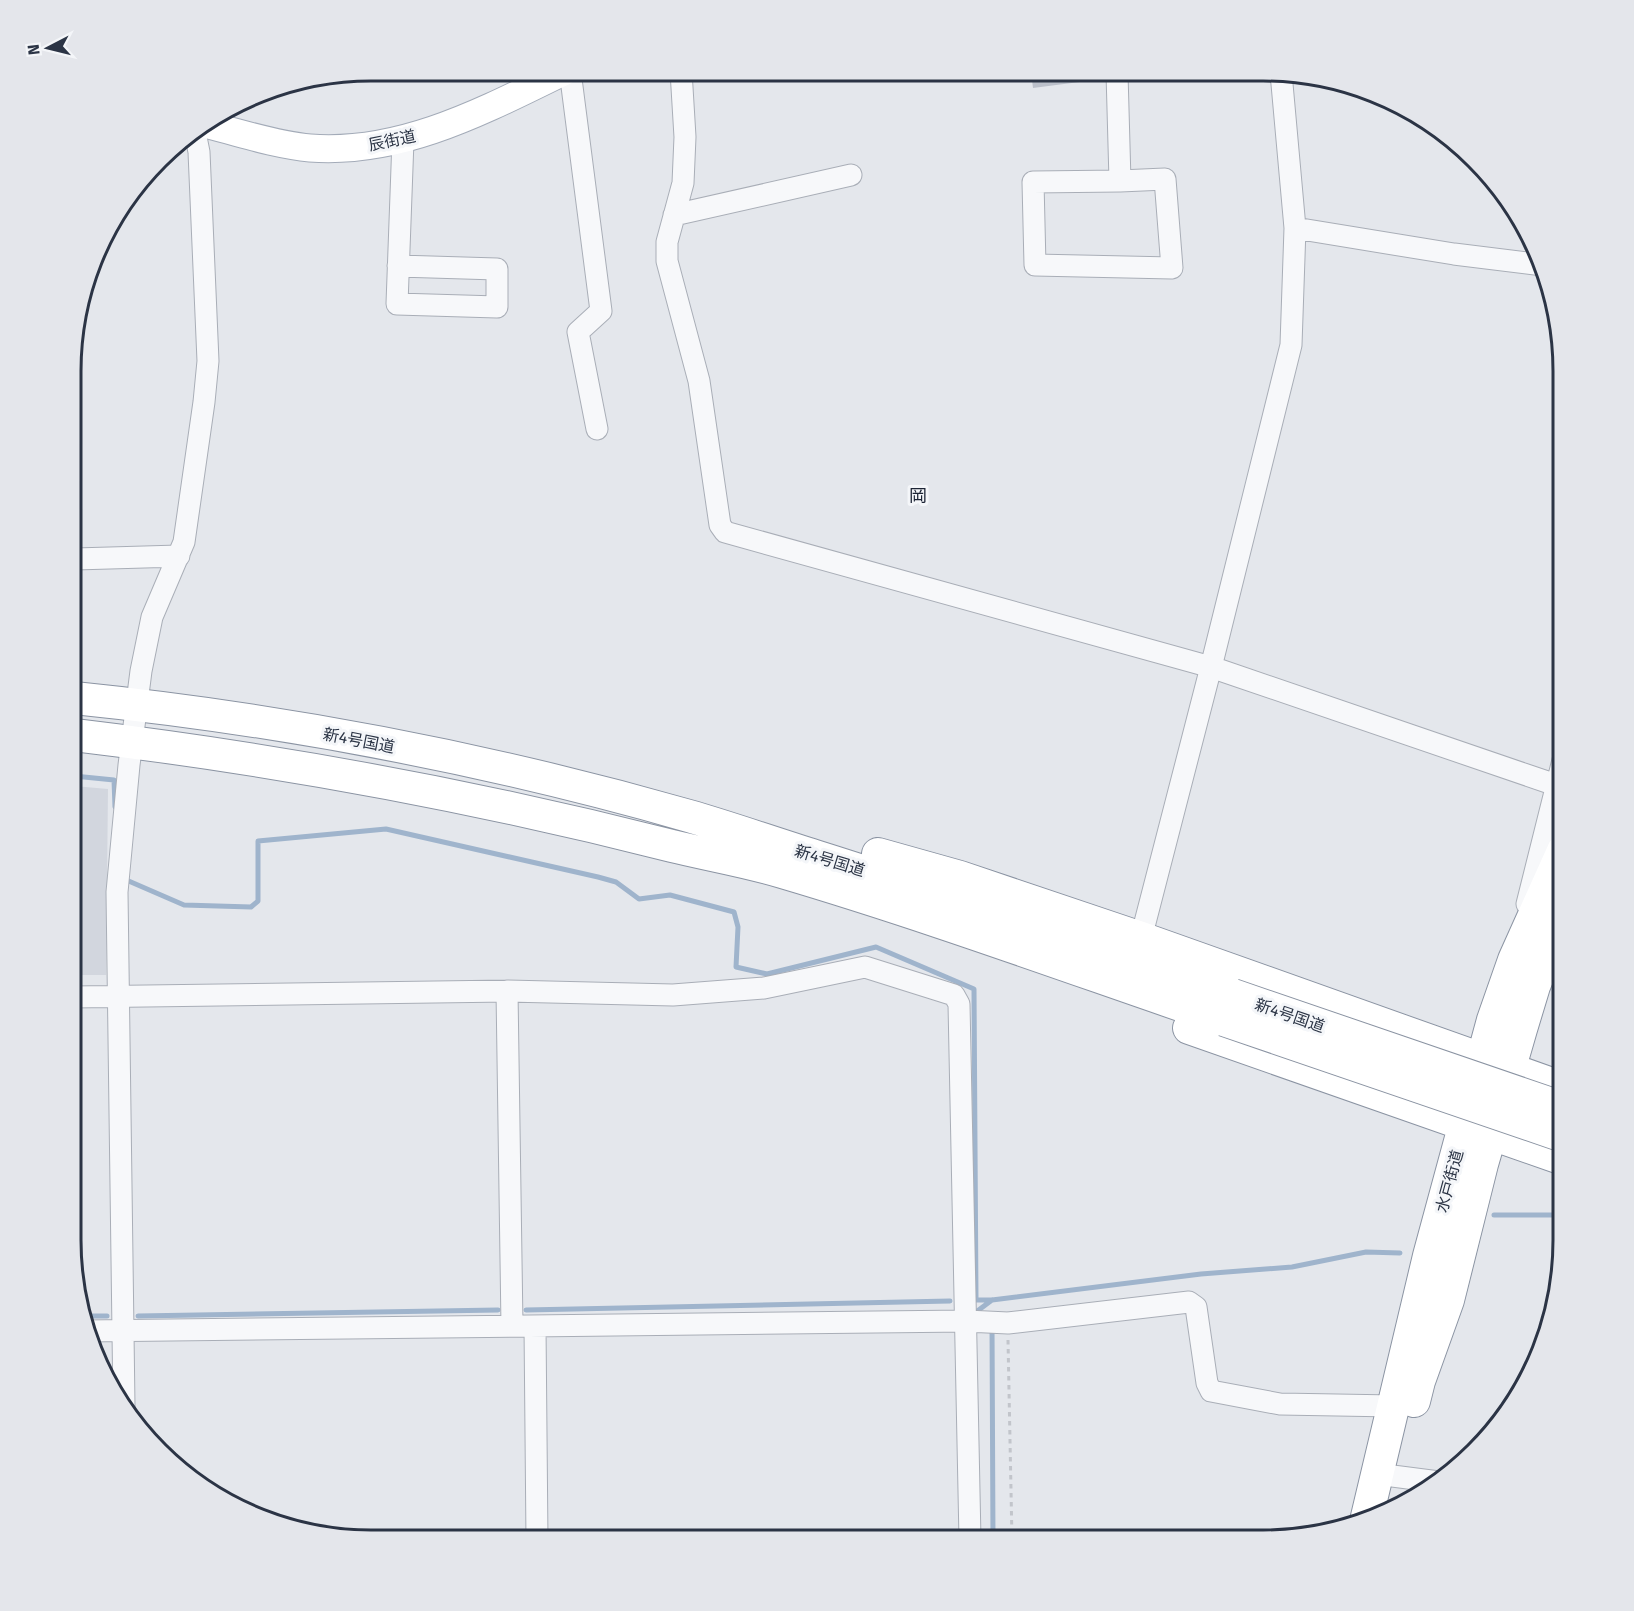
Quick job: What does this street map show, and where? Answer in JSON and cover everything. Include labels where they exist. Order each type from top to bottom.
[{"type":"highway","name":"新4号国道","points":[[81,699],[316,732],[424,752],[548,779],[690,816],[950,898],[1228,1008],[1553,1132]]},
{"type":"highway","name":"新4号国道","points":[[81,736],[218,755],[413,788],[588,825],[780,871],[942,923],[1553,1105]]},
{"type":"highway","points":[[690,816],[790,829],[960,877],[1142,938],[1553,1084]]},
{"type":"highway","points":[[682,848],[780,886],[1553,1155]]},
{"type":"highway","name":"水戸街道","points":[[1496,1064],[1493,1020],[1514,960],[1553,873]]},
{"type":"highway","name":"水戸街道","points":[[1371,1509],[1386,1475],[1448,1300],[1478,1129],[1496,1064],[1534,986],[1553,939]]},
{"type":"highway","name":"水戸街道","points":[[1387,1502],[1386,1475],[1394,1406],[1429,1256],[1478,1129]]},
{"type":"main road","name":"辰街道","points":[[215,127],[279,143],[309,147],[345,149],[374,146],[403,140],[476,114],[524,81]]},
{"type":"street","points":[[571,81],[601,311],[578,332],[597,429]]},
{"type":"street","points":[[682,81],[685,148],[683,183],[668,242],[667,261],[699,381],[720,525],[725,532],[1211,667],[1553,784]]},
{"type":"street","points":[[1117,81],[1120,181]]},
{"type":"street","points":[[1142,938],[1291,345],[1295,228],[1282,82]]},
{"type":"street","points":[[123,1390],[117,892],[141,671],[152,617],[184,542],[204,402],[208,361],[196,140]]},
{"type":"street","points":[[398,266],[497,269],[497,307],[397,304],[398,266],[403,140]]},
{"type":"street","points":[[674,215],[851,176]]},
{"type":"street","points":[[1165,179],[1172,268],[1035,265],[1033,182],[1120,181],[1165,179]]},
{"type":"street","points":[[1295,228],[1454,254],[1532,264]]},
{"type":"street","points":[[81,559],[179,556]]},
{"type":"street","points":[[1514,960],[1553,798]]},
{"type":"street","points":[[81,997],[507,992],[673,995],[764,988],[865,967],[954,995],[959,1004],[970,1530]]},
{"type":"street","points":[[507,992],[512,1326]]},
{"type":"street","points":[[95,1331],[966,1321],[1008,1323],[1189,1302],[1196,1307],[1207,1383],[1211,1391],[1280,1404],[1394,1406]]},
{"type":"street","points":[[535,1326],[537,1530]]},
{"type":"street","points":[[1386,1475],[1425,1480]]},
{"type":"path","points":[[1008,1323],[1012,1530]]},
{"type":"shaded area","points":[[81,787],[108,789],[106,975],[81,975]]},
{"type":"building","points":[[1032,81],[1087,81],[1033,88]]},
{"type":"waterway","points":[[81,777],[114,780],[115,807]]},
{"type":"waterway","points":[[124,879],[184,905],[251,907],[258,901],[258,841],[386,829],[598,877],[616,882],[639,899],[670,895],[734,912],[738,927],[736,967],[767,974],[876,947],[974,989],[976,1300]]},
{"type":"waterway","points":[[1494,1215],[1553,1215]]},
{"type":"waterway","points":[[975,1300],[992,1300],[1201,1274],[1292,1267],[1366,1252],[1400,1253]]},
{"type":"waterway","points":[[972,1315],[992,1300]]},
{"type":"waterway","points":[[526,1310],[950,1301]]},
{"type":"waterway","points":[[138,1316],[498,1310]]},
{"type":"waterway","points":[[91,1316],[107,1316]]},
{"type":"waterway","points":[[992,1326],[993,1530]]},
{"type":"district","name":"岡","points":[[918,496]]}]
